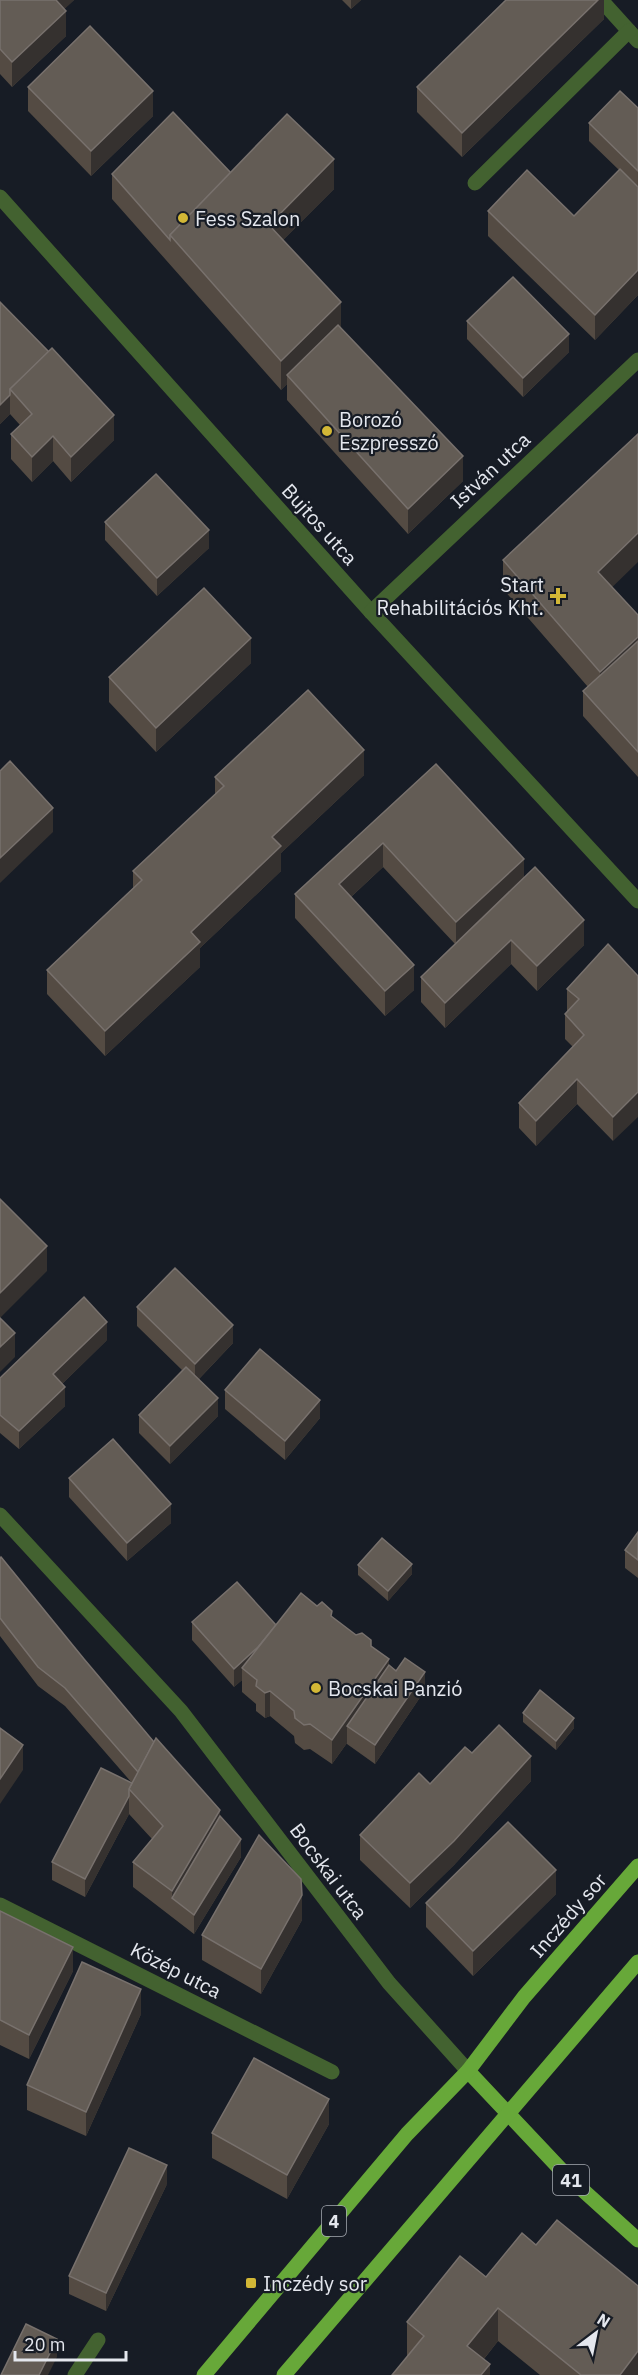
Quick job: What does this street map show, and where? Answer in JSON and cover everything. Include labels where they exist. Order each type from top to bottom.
[{"type":"main road","name":"Inczédy sor","points":[[204,2375],[407,2134],[468,2071],[524,1997],[638,1866]]},
{"type":"main road","points":[[284,2375],[638,1962]]},
{"type":"main road","name":"Bocskai utca","points":[[468,2071],[565,2174],[638,2240]]},
{"type":"street","points":[[475,183],[634,36],[601,0]]},
{"type":"street","name":"Bujtos utca","points":[[0,197],[371,612],[638,902]]},
{"type":"street","name":"István utca","points":[[371,612],[638,360]]},
{"type":"street","name":"Bocskai utca","points":[[0,1515],[181,1711],[389,1983],[468,2071]]},
{"type":"street","name":"Közép utca","points":[[0,1905],[332,2072]]},
{"type":"street","points":[[75,2375],[98,2340]]},
{"type":"building","points":[[0,0],[56,0],[66,11],[12,62],[0,49]]},
{"type":"building","points":[[506,0],[598,0],[462,133],[417,87]]},
{"type":"building","points":[[90,26],[153,91],[91,151],[28,87]]},
{"type":"building","points":[[620,91],[638,108],[638,171],[589,123]]},
{"type":"building","points":[[173,112],[231,173],[170,235],[170,240],[112,174]]},
{"type":"building","points":[[287,114],[334,159],[269,225],[341,302],[281,361],[170,235]]},
{"type":"building","points":[[620,169],[638,187],[638,270],[595,315],[488,211],[527,170],[574,216]]},
{"type":"building","points":[[513,277],[569,334],[523,378],[467,321]]},
{"type":"building","points":[[0,302],[49,352],[10,389],[10,395],[0,405]]},
{"type":"building","points":[[338,325],[463,456],[408,509],[287,375]]},
{"type":"building","points":[[52,348],[114,415],[71,457],[53,436],[32,457],[11,434],[32,414],[10,389]]},
{"type":"building","points":[[638,434],[638,533],[598,572],[638,615],[638,637],[600,672],[503,560]]},
{"type":"building","points":[[156,474],[209,530],[157,578],[105,522]]},
{"type":"building","points":[[204,588],[251,638],[156,728],[109,677]]},
{"type":"building","points":[[638,641],[638,752],[583,691]]},
{"type":"building","points":[[308,690],[364,750],[272,837],[281,846],[191,932],[200,942],[105,1031],[47,970],[142,880],[133,871],[224,786],[215,777]]},
{"type":"building","points":[[10,761],[53,808],[0,858],[0,771]]},
{"type":"building","points":[[436,764],[524,859],[456,922],[383,843],[339,884],[414,965],[385,991],[295,894]]},
{"type":"building","points":[[535,867],[584,920],[537,966],[511,940],[445,1003],[421,977]]},
{"type":"building","points":[[608,944],[638,976],[638,1092],[613,1117],[577,1079],[536,1121],[519,1103],[584,1035],[565,1014],[579,999],[567,989]]},
{"type":"building","points":[[0,1199],[47,1246],[0,1293]]},
{"type":"building","points":[[175,1268],[233,1325],[195,1364],[137,1307]]},
{"type":"building","points":[[84,1297],[107,1322],[53,1374],[65,1387],[19,1431],[0,1415],[0,1378]]},
{"type":"building","points":[[0,1318],[15,1333],[0,1347]]},
{"type":"building","points":[[260,1349],[320,1400],[285,1441],[225,1390]]},
{"type":"building","points":[[186,1367],[218,1398],[170,1446],[139,1415]]},
{"type":"building","points":[[113,1439],[171,1504],[127,1543],[69,1478]]},
{"type":"building","points":[[638,1532],[638,1560],[625,1550]]},
{"type":"building","points":[[382,1538],[412,1564],[388,1591],[358,1565]]},
{"type":"building","points":[[1,1557],[154,1742],[138,1772],[65,1688],[38,1667],[0,1618]]},
{"type":"building","points":[[237,1582],[276,1625],[258,1647],[234,1669],[192,1622]]},
{"type":"building","name":"Bocskai Panzió","points":[[301,1593],[317,1606],[322,1602],[332,1611],[331,1616],[356,1635],[362,1633],[371,1640],[371,1646],[389,1659],[332,1740],[310,1724],[304,1725],[295,1718],[294,1711],[270,1691],[265,1693],[256,1686],[257,1680],[242,1668]]},
{"type":"building","points":[[405,1658],[425,1672],[375,1745],[347,1726],[389,1665],[396,1671]]},
{"type":"building","points":[[540,1690],[574,1718],[556,1741],[523,1713]]},
{"type":"building","points":[[499,1725],[531,1756],[454,1841],[410,1883],[360,1835],[419,1773],[430,1784],[465,1747],[472,1753]]},
{"type":"building","points":[[0,1728],[23,1745],[0,1779]]},
{"type":"building","points":[[156,1738],[220,1810],[172,1891],[133,1862],[163,1826],[129,1789]]},
{"type":"building","points":[[101,1768],[132,1783],[129,1796],[85,1879],[52,1862]]},
{"type":"building","points":[[220,1816],[241,1839],[194,1915],[172,1898]]},
{"type":"building","points":[[508,1822],[556,1870],[473,1951],[426,1903]]},
{"type":"building","points":[[259,1835],[301,1879],[302,1895],[261,1969],[202,1935]]},
{"type":"building","points":[[0,1911],[73,1947],[29,2035],[0,2020]]},
{"type":"building","points":[[82,1962],[141,1989],[86,2112],[27,2085]]},
{"type":"building","points":[[254,2058],[329,2099],[287,2175],[212,2133]]},
{"type":"building","points":[[129,2148],[167,2165],[106,2293],[69,2276]]},
{"type":"building","points":[[557,2220],[638,2286],[638,2351],[620,2375],[581,2375],[498,2308],[467,2346],[490,2364],[481,2375],[392,2375],[424,2336],[407,2322],[460,2256],[486,2277],[522,2233],[536,2245]]},
{"type":"building","points":[[26,2324],[57,2339],[39,2375],[1,2375]]},
{"type":"place","name":"Fess Szalon","points":[[183,218]]},
{"type":"place","name":"Borozó Eszpresszó","points":[[327,431]]},
{"type":"place","name":"Start Rehabilitációs Kht.","points":[[558,596]]},
{"type":"place","name":"Bocskai Panzió","points":[[316,1688]]},
{"type":"place","name":"Inczédy sor","points":[[251,2283]]}]
